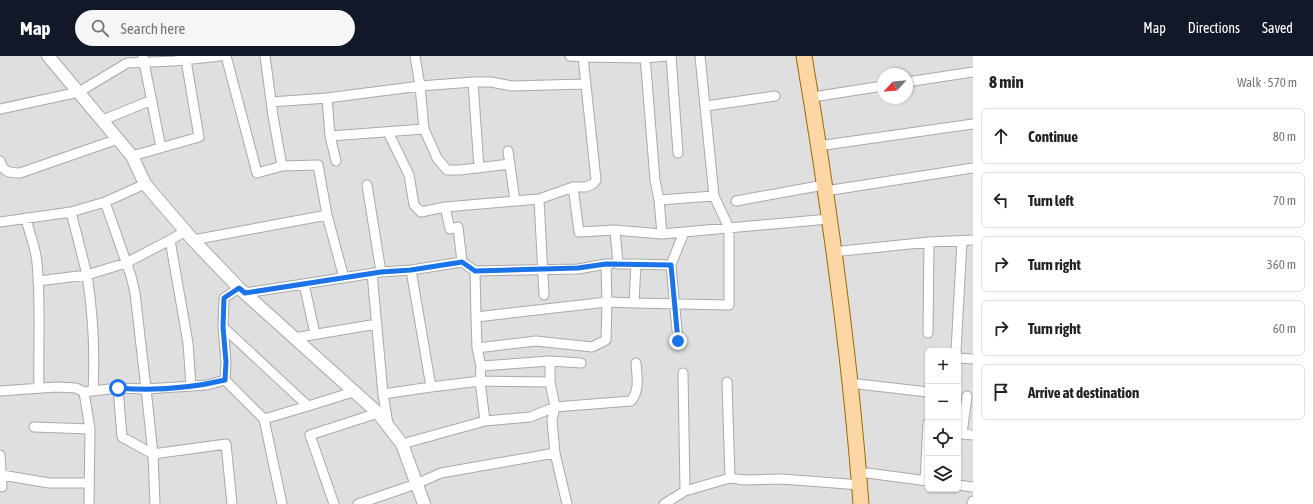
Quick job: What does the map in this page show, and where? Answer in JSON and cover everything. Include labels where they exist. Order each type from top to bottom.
[{"type":"main road","points":[[804,56],[824,152]]},
{"type":"main road","points":[[812,56],[828,187],[829,219],[849,377],[863,479],[869,504]]},
{"type":"main road","points":[[828,187],[842,251],[858,384],[863,479],[861,504]]},
{"type":"street","points":[[48,56],[132,156],[145,184],[190,236],[242,291],[378,413],[388,424],[402,444],[424,504]]},
{"type":"street","points":[[0,109],[79,92],[125,59],[174,58],[186,60],[217,56]]},
{"type":"street","points":[[226,56],[257,173],[282,166],[318,165],[327,215],[344,278]]},
{"type":"street","points":[[265,56],[282,166]]},
{"type":"street","points":[[415,56],[420,86],[424,129],[437,158],[447,170],[460,170],[510,164]]},
{"type":"street","points":[[570,56],[667,56]]},
{"type":"street","points":[[671,56],[678,152]]},
{"type":"street","points":[[476,317],[608,302],[729,305],[729,228],[714,196],[700,56]]},
{"type":"street","points":[[388,132],[409,175],[414,206],[421,212],[445,207],[539,199],[573,187],[586,187],[593,184],[596,180],[582,57]]},
{"type":"street","points":[[645,57],[654,180],[659,200],[662,234]]},
{"type":"street","points":[[144,59],[161,148]]},
{"type":"street","points":[[132,156],[199,137],[186,60]]},
{"type":"street","points":[[913,81],[973,72]]},
{"type":"street","points":[[271,102],[327,98],[420,86],[473,82],[491,82],[512,86],[585,84]]},
{"type":"street","points":[[473,82],[479,168]]},
{"type":"street","points":[[818,96],[877,87]]},
{"type":"street","points":[[706,106],[774,96]]},
{"type":"street","points":[[327,98],[330,136],[336,161]]},
{"type":"street","points":[[103,120],[152,100]]},
{"type":"street","points":[[824,152],[973,124]]},
{"type":"street","points":[[330,136],[424,129]]},
{"type":"street","points":[[0,160],[5,171],[20,173],[118,139]]},
{"type":"street","points":[[508,151],[515,201]]},
{"type":"street","points":[[736,201],[973,168]]},
{"type":"street","points":[[0,222],[71,212],[105,202],[145,184]]},
{"type":"street","points":[[367,185],[376,273],[377,324],[383,394],[388,424]]},
{"type":"street","points":[[573,187],[579,232],[615,230],[662,234],[829,219]]},
{"type":"street","points":[[659,200],[714,196]]},
{"type":"street","points":[[539,199],[544,295]]},
{"type":"street","points":[[105,202],[131,276],[135,294],[153,454],[155,504]]},
{"type":"street","points":[[445,207],[450,229],[458,227],[462,262]]},
{"type":"street","points":[[71,212],[87,275],[94,343],[89,391],[90,504]]},
{"type":"street","points":[[38,281],[87,275],[126,263],[170,240],[327,215]]},
{"type":"street","points":[[26,218],[37,261],[40,342],[38,360],[39,388]]},
{"type":"street","points":[[615,230],[618,264]]},
{"type":"street","points":[[678,341],[671,265],[684,232]]},
{"type":"street","points":[[170,240],[188,343],[191,386]]},
{"type":"street","points":[[842,251],[929,242],[973,240]]},
{"type":"street","points":[[956,348],[962,241]]},
{"type":"street","points":[[928,333],[929,242]]},
{"type":"street","points":[[282,504],[264,419],[225,380],[226,362],[223,327],[224,298],[242,291],[304,284],[376,273],[411,270],[462,262],[475,271],[578,268],[606,264],[671,265]]},
{"type":"street","points":[[477,348],[536,341],[592,347],[606,340],[608,302],[606,264]]},
{"type":"street","points":[[634,303],[636,264]]},
{"type":"street","points":[[411,270],[431,387]]},
{"type":"street","points":[[475,271],[477,348],[481,366],[480,381],[485,421]]},
{"type":"street","points":[[304,284],[315,334]]},
{"type":"street","points":[[294,338],[377,324]]},
{"type":"street","points":[[223,327],[308,406]]},
{"type":"street","points":[[961,358],[973,359]]},
{"type":"street","points":[[481,366],[550,361],[581,363]]},
{"type":"street","points":[[550,361],[550,382],[555,407],[552,420],[555,453],[567,504]]},
{"type":"street","points":[[530,417],[555,407],[631,401],[635,396],[637,389],[636,363]]},
{"type":"street","points":[[683,373],[685,491]]},
{"type":"street","points":[[0,391],[56,387],[76,388],[89,391],[118,388],[146,389],[207,385],[225,380]]},
{"type":"street","points":[[383,394],[480,381],[550,382]]},
{"type":"street","points":[[727,382],[730,478]]},
{"type":"street","points":[[858,384],[925,392]]},
{"type":"street","points":[[118,388],[122,437],[153,454],[226,444],[232,504]]},
{"type":"street","points":[[264,419],[353,392]]},
{"type":"street","points":[[961,428],[966,396]]},
{"type":"street","points":[[334,504],[310,435],[378,413]]},
{"type":"street","points":[[402,444],[485,421],[530,417],[552,420]]},
{"type":"street","points":[[34,427],[90,430]]},
{"type":"street","points":[[961,434],[973,435]]},
{"type":"street","points":[[358,504],[416,484],[440,473],[555,453]]},
{"type":"street","points":[[0,455],[2,487]]},
{"type":"street","points":[[2,475],[49,483],[90,483]]},
{"type":"street","points":[[664,504],[685,491],[730,478],[745,480],[925,480]]},
{"type":"street","points":[[961,485],[973,487]]},
{"type":"shaded area","points":[[0,56],[973,56],[973,504],[0,504]]},
{"type":"route","points":[[118,388],[146,389],[207,385],[225,380],[226,362],[223,327],[224,298],[239,288],[245,293],[381,272],[411,270],[462,262],[475,271],[578,268],[606,264],[671,265],[678,341]]}]
